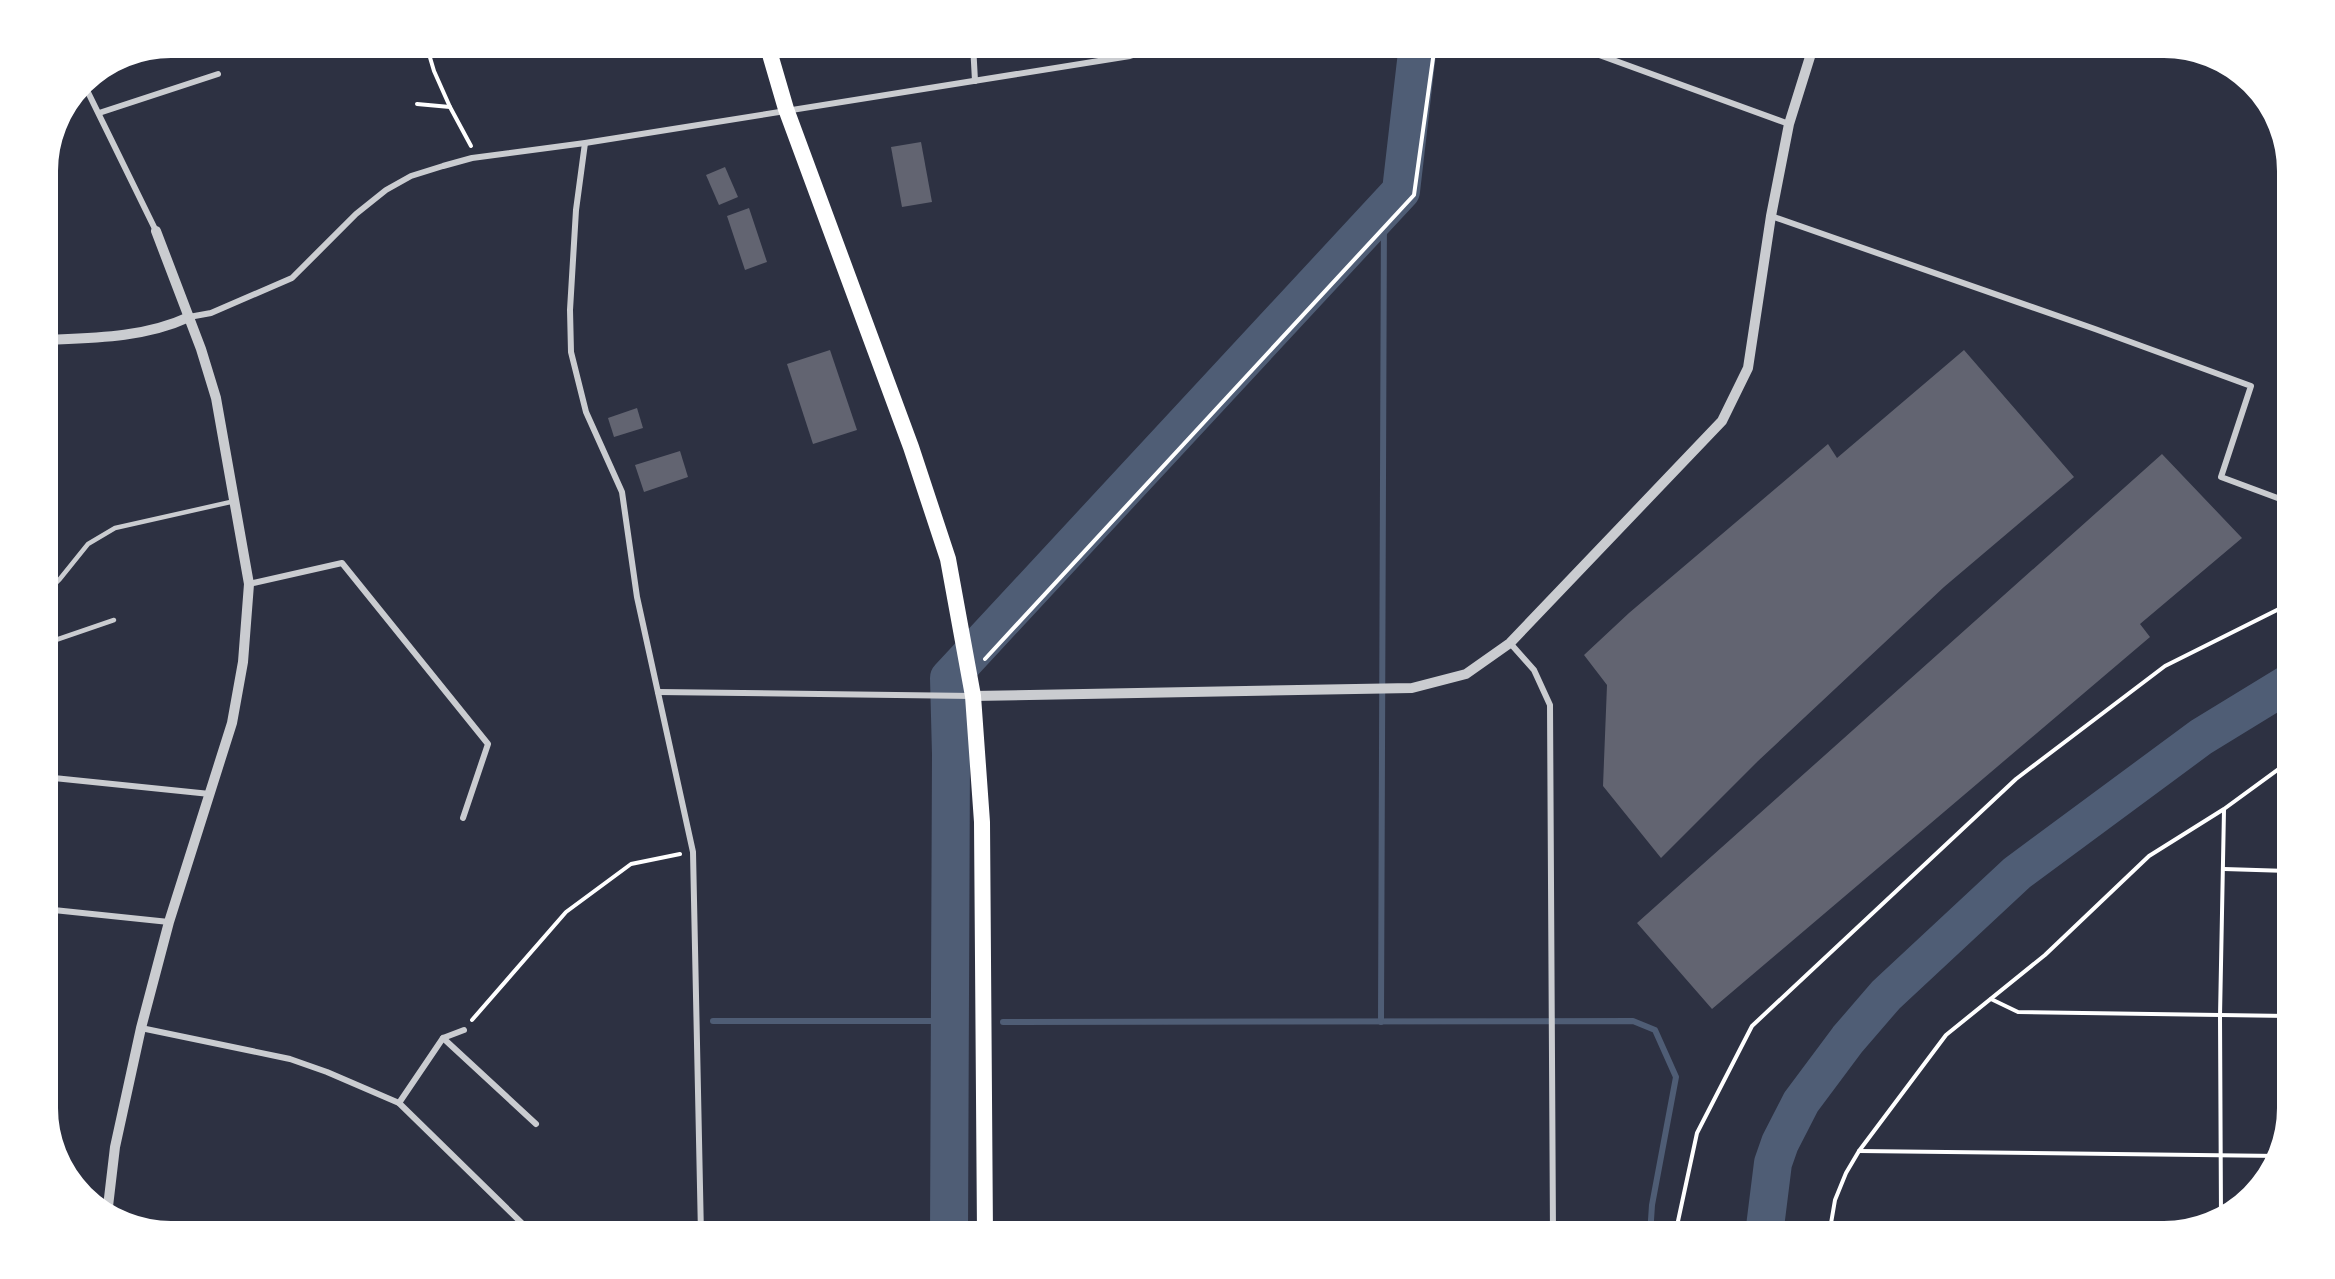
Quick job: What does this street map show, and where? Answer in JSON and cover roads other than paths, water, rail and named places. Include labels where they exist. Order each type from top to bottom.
[{"type":"highway","points":[[770,54],[786,110],[911,447],[948,559],[972,696],[982,822],[985,1225]]},
{"type":"street","points":[[974,54],[975,81]]},
{"type":"street","points":[[54,339],[142,332],[170,326],[189,317],[211,313],[292,278],[356,214],[386,190],[411,176],[474,158],[585,143],[1134,54]]},
{"type":"street","points":[[1597,54],[1790,124]]},
{"type":"street","points":[[658,692],[936,697],[1412,688],[1466,674],[1510,643],[1722,421],[1748,368],[1771,216],[1790,124],[1811,54]]},
{"type":"street","points":[[99,113],[218,74]]},
{"type":"street","points":[[87,89],[156,231],[189,317],[216,398],[249,584],[243,662],[232,723],[169,922],[141,1028],[115,1147],[108,1206]]},
{"type":"street","points":[[585,143],[576,210],[570,310],[571,352],[586,412],[622,492],[637,597],[693,852],[701,1224],[697,1225]]},
{"type":"street","points":[[1771,216],[2251,386],[2221,477],[2281,499]]},
{"type":"street","points":[[249,584],[342,563],[488,744],[463,818]]},
{"type":"street","points":[[1510,643],[1534,670],[1550,705],[1553,1225]]},
{"type":"street","points":[[54,778],[210,794]]},
{"type":"street","points":[[54,910],[169,922]]},
{"type":"street","points":[[141,1028],[290,1059],[399,1103],[523,1225]]},
{"type":"street","points":[[399,1103],[443,1038],[464,1030]]},
{"type":"street","points":[[443,1038],[536,1124]]},
{"type":"lane","points":[[54,585],[88,544],[115,528],[235,501]]},
{"type":"lane","points":[[54,641],[114,620]]},
{"type":"waterway","points":[[949,1225],[951,754],[949,678],[1401,191],[1417,54]]},
{"type":"waterway","points":[[1381,1022],[1384,209]]},
{"type":"waterway","points":[[1765,1225],[1773,1163],[1780,1143],[1801,1102],[1848,1039],[1886,995],[2017,873],[2201,737],[2281,688]]},
{"type":"waterway","points":[[713,1021],[935,1021]]},
{"type":"waterway","points":[[1003,1022],[1633,1021],[1655,1030],[1676,1077],[1652,1205],[1651,1225]]}]
